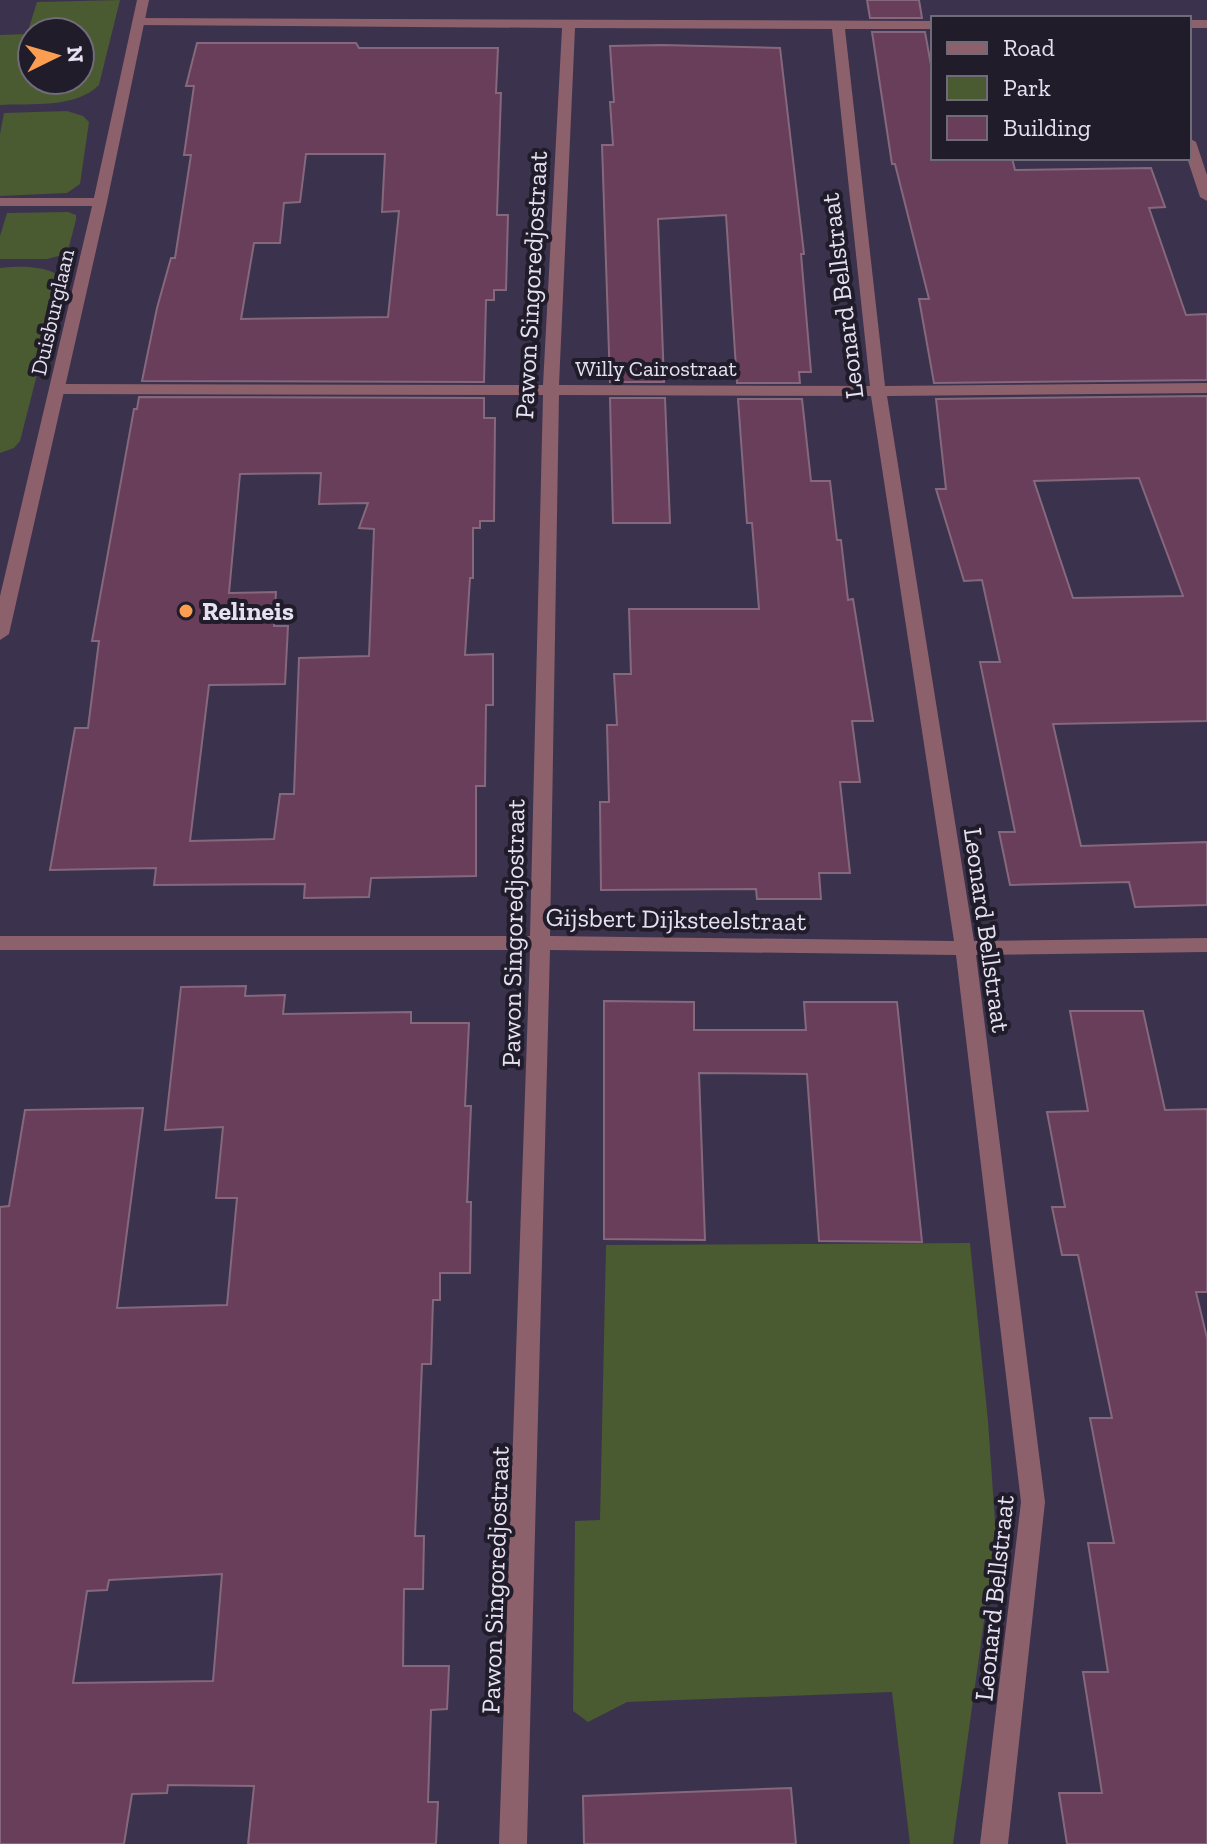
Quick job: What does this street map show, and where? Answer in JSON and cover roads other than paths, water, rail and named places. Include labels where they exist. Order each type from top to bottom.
[{"type":"street","name":"Duisburglaan","points":[[1,628],[100,202],[143,0]]},
{"type":"street","points":[[138,22],[931,25]]},
{"type":"street","name":"Pawon Singoredjostraat","points":[[513,1844],[540,943],[551,389],[569,23]]},
{"type":"street","name":"Leonard Bellstraat","points":[[838,25],[878,391],[965,948],[1033,1502],[994,1844]]},
{"type":"street","points":[[1191,148],[1207,197]]},
{"type":"street","points":[[0,202],[100,202]]},
{"type":"street","name":"Willy Cairostraat","points":[[57,389],[878,391],[1207,388]]},
{"type":"street","name":"Gijsbert Dijksteelstraat","points":[[0,943],[540,943],[965,948],[1207,945]]},
{"type":"place","name":"Relineis","points":[[186,611]]}]
